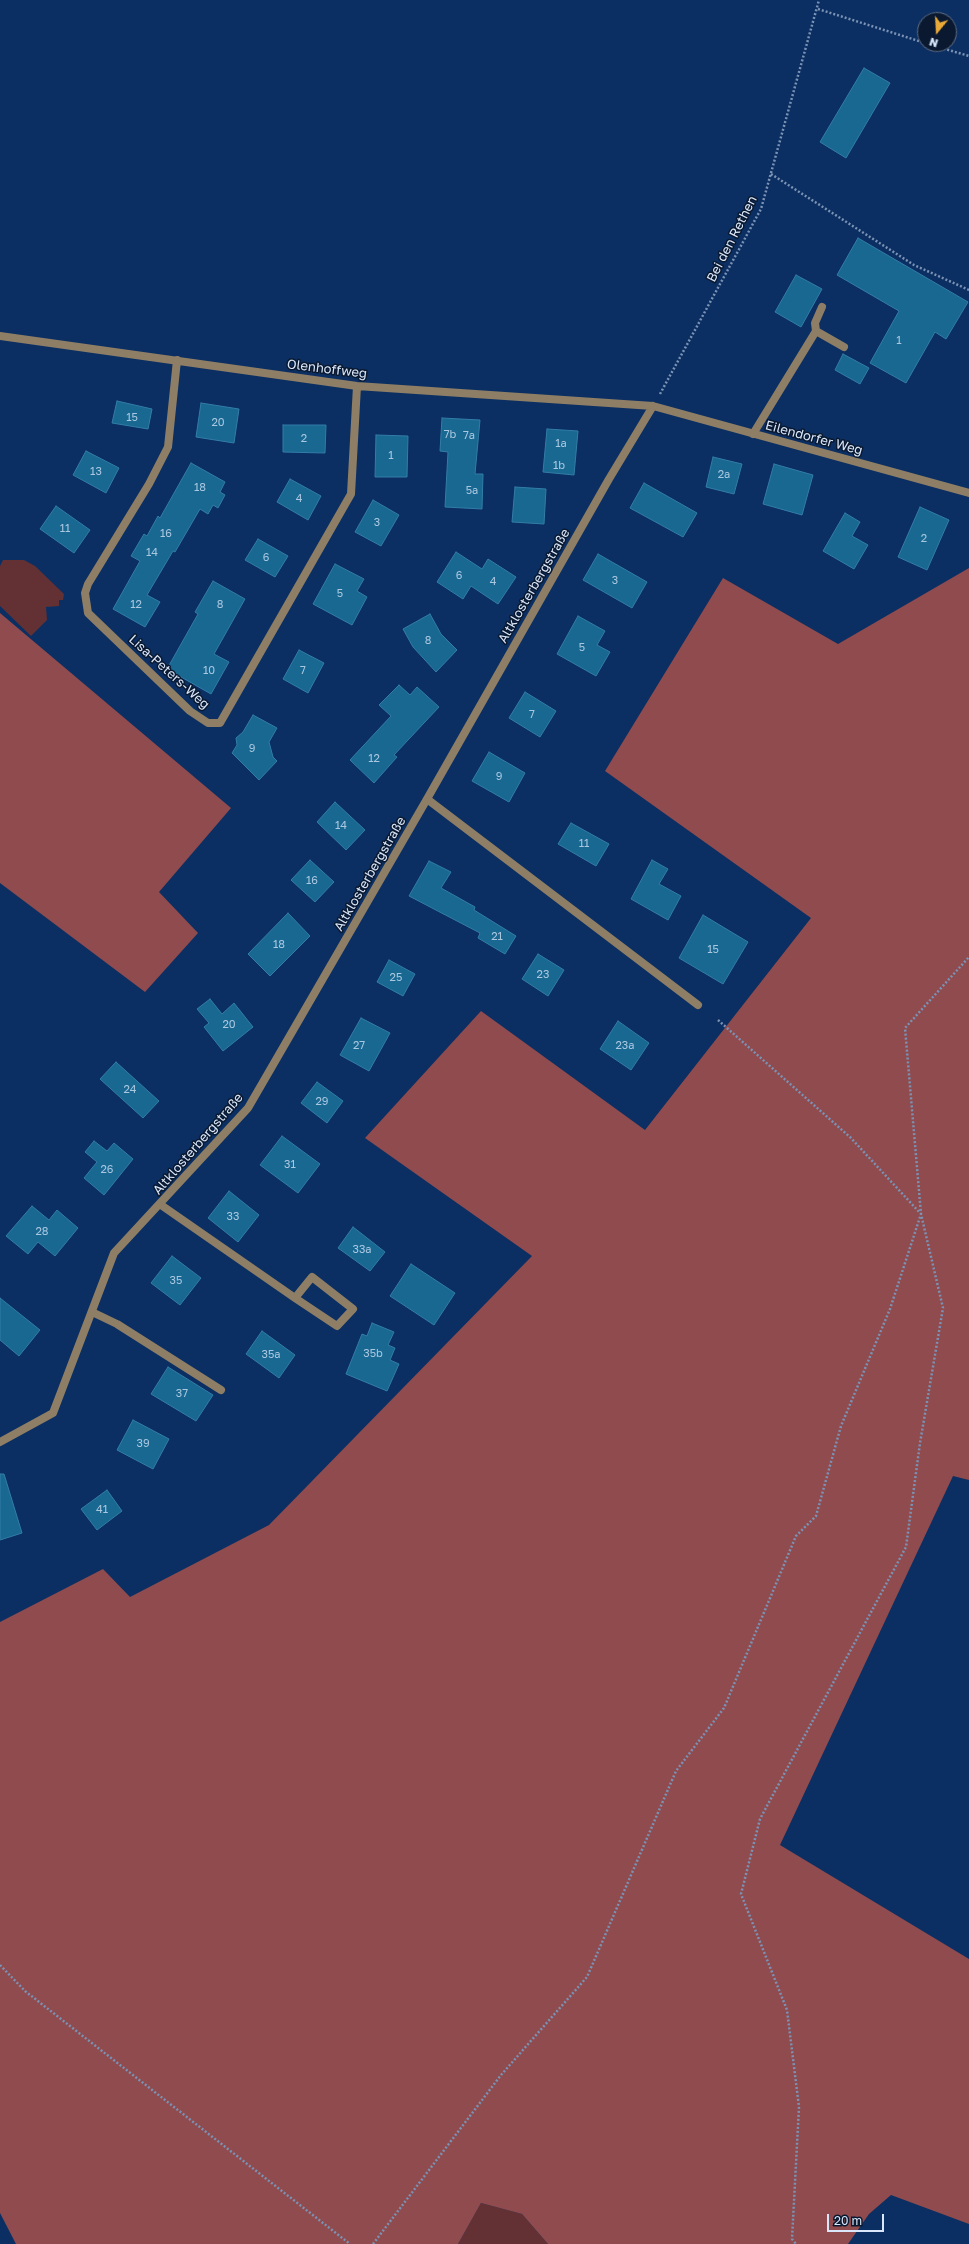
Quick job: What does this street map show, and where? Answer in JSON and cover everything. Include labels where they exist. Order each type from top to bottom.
[{"type":"street","points":[[753,434],[816,331],[815,323],[822,308]]},
{"type":"street","points":[[816,331],[844,347]]},
{"type":"street","name":"Olenhoffweg","points":[[0,336],[357,386],[653,406]]},
{"type":"street","name":"Lisa-Peters-Weg","points":[[178,360],[168,447],[149,484],[88,584],[85,593],[88,613],[190,711],[208,723],[220,722],[224,716],[351,494],[357,386]]},
{"type":"street","name":"Eilendorfer Weg","points":[[653,406],[969,493]]},
{"type":"street","name":"Altklosterbergstraße","points":[[0,1442],[53,1413],[114,1253],[161,1205],[248,1108],[427,799],[609,479],[653,406]]},
{"type":"street","points":[[427,799],[698,1005]]},
{"type":"street","points":[[161,1205],[295,1298],[337,1326],[353,1309],[312,1277],[295,1298]]},
{"type":"street","points":[[92,1312],[117,1324],[221,1390]]},
{"type":"path","name":"Bei den Rethen","points":[[653,406],[761,209],[818,9],[819,0]]},
{"type":"path","points":[[818,9],[917,41]]},
{"type":"path","points":[[955,52],[969,56]]},
{"type":"path","points":[[771,174],[914,265],[969,290]]},
{"type":"path","points":[[796,2244],[792,2240],[799,2107],[787,2010],[741,1894],[760,1819],[906,1547],[920,1443],[943,1308],[920,1214],[905,1028],[969,957]]},
{"type":"path","points":[[718,1020],[851,1138],[920,1214]]},
{"type":"path","points":[[373,2244],[501,2075],[587,1977],[676,1771],[724,1708],[796,1536],[816,1516],[842,1426],[890,1309],[920,1214]]},
{"type":"path","points":[[0,1965],[25,1991],[350,2244]]},
{"type":"shaded area","points":[[3,560],[24,560],[35,566],[64,594],[63,600],[59,600],[59,606],[46,607],[47,620],[31,636],[0,606],[0,566]]},
{"type":"shaded area","points":[[969,568],[969,1480],[953,1476],[780,1845],[969,1959],[969,2224],[891,2195],[869,2214],[848,2244],[548,2244],[522,2214],[481,2203],[458,2244],[16,2244],[0,2213],[0,1622],[103,1569],[130,1597],[269,1525],[532,1256],[365,1138],[481,1011],[645,1130],[811,918],[605,771],[723,578],[838,644]]},
{"type":"shaded area","points":[[0,613],[231,808],[159,892],[198,933],[145,992],[0,883]]},
{"type":"shaded area","points":[[481,2203],[522,2214],[548,2244],[458,2244]]},
{"type":"building","points":[[864,68],[890,83],[846,158],[820,142]]},
{"type":"building","points":[[858,238],[968,302],[946,339],[935,332],[906,383],[870,363],[899,311],[837,275]]},
{"type":"building","points":[[796,275],[822,289],[801,327],[775,312]]},
{"type":"building","points":[[843,354],[869,368],[860,384],[835,370]]},
{"type":"building","points":[[117,401],[152,409],[148,429],[112,423]]},
{"type":"building","points":[[201,403],[239,409],[234,443],[196,437]]},
{"type":"building","points":[[442,418],[480,420],[475,474],[483,474],[482,509],[445,507],[448,452],[440,451]]},
{"type":"building","points":[[283,425],[326,425],[325,453],[283,452]]},
{"type":"building","points":[[547,429],[578,431],[574,475],[543,472]]},
{"type":"building","points":[[376,435],[408,436],[407,477],[375,477]]},
{"type":"building","points":[[86,451],[119,468],[106,493],[73,475]]},
{"type":"building","points":[[713,457],[742,464],[734,494],[706,487]]},
{"type":"building","points":[[191,463],[225,482],[220,492],[225,495],[218,508],[213,505],[208,514],[200,509],[175,552],[173,551],[147,595],[160,602],[145,627],[113,609],[140,561],[131,556],[144,534],[147,536],[158,516],[160,518]]},
{"type":"building","points":[[774,464],[813,475],[802,515],[763,504]]},
{"type":"building","points":[[290,479],[321,496],[308,520],[277,502]]},
{"type":"building","points":[[644,483],[697,513],[683,537],[630,508]]},
{"type":"building","points":[[515,487],[546,489],[544,524],[512,522]]},
{"type":"building","points":[[373,500],[399,515],[381,546],[355,532]]},
{"type":"building","points":[[56,506],[90,530],[74,553],[40,529]]},
{"type":"building","points":[[920,507],[949,520],[927,570],[898,557]]},
{"type":"building","points":[[845,513],[860,522],[852,536],[868,545],[854,569],[823,551]]},
{"type":"building","points":[[258,539],[288,556],[275,577],[245,560]]},
{"type":"building","points":[[456,552],[482,569],[488,559],[516,577],[498,604],[471,586],[463,599],[437,582]]},
{"type":"building","points":[[598,554],[647,582],[632,608],[583,580]]},
{"type":"building","points":[[335,564],[364,579],[357,591],[367,597],[352,625],[313,604]]},
{"type":"building","points":[[213,581],[245,599],[214,654],[229,662],[211,694],[167,669],[198,614],[195,612]]},
{"type":"building","points":[[430,614],[441,634],[457,650],[436,672],[413,647],[403,629]]},
{"type":"building","points":[[578,616],[605,631],[597,645],[610,652],[596,676],[557,654]]},
{"type":"building","points":[[299,650],[324,663],[308,693],[283,679]]},
{"type":"building","points":[[399,685],[410,695],[417,687],[439,707],[394,755],[397,757],[374,783],[350,760],[391,716],[379,705]]},
{"type":"building","points":[[525,692],[556,711],[540,737],[509,718]]},
{"type":"building","points":[[253,715],[277,728],[269,742],[273,757],[277,761],[259,780],[232,753],[237,745],[236,738],[243,732]]},
{"type":"building","points":[[489,752],[525,773],[509,802],[472,781]]},
{"type":"building","points":[[335,802],[365,830],[346,850],[317,822]]},
{"type":"building","points":[[571,823],[609,844],[596,866],[558,844]]},
{"type":"building","points":[[310,860],[334,882],[315,902],[291,880]]},
{"type":"building","points":[[652,860],[668,869],[659,884],[681,896],[668,920],[631,899]]},
{"type":"building","points":[[429,861],[451,872],[441,888],[475,907],[474,910],[516,936],[505,954],[478,938],[480,933],[409,896]]},
{"type":"building","points":[[288,913],[310,936],[270,976],[248,954]]},
{"type":"building","points":[[703,915],[748,942],[723,984],[679,958]]},
{"type":"building","points":[[538,954],[564,970],[548,996],[522,979]]},
{"type":"building","points":[[389,960],[415,974],[403,996],[377,982]]},
{"type":"building","points":[[210,999],[222,1014],[234,1003],[253,1027],[223,1051],[204,1027],[209,1023],[197,1009]]},
{"type":"building","points":[[361,1018],[390,1033],[369,1071],[340,1055]]},
{"type":"building","points":[[618,1021],[649,1043],[631,1070],[600,1049]]},
{"type":"building","points":[[116,1062],[159,1101],[143,1118],[100,1079]]},
{"type":"building","points":[[317,1082],[343,1101],[327,1123],[301,1103]]},
{"type":"building","points":[[282,1136],[320,1164],[298,1193],[260,1165]]},
{"type":"building","points":[[94,1141],[107,1151],[114,1143],[133,1159],[104,1195],[84,1178],[97,1162],[85,1152]]},
{"type":"building","points":[[229,1191],[259,1215],[238,1242],[208,1218]]},
{"type":"building","points":[[32,1206],[49,1220],[57,1210],[78,1228],[55,1256],[38,1242],[28,1254],[6,1236]]},
{"type":"building","points":[[353,1227],[385,1252],[370,1271],[338,1248]]},
{"type":"building","points":[[172,1256],[201,1278],[180,1305],[151,1283]]},
{"type":"building","points":[[411,1264],[455,1293],[434,1325],[390,1296]]},
{"type":"building","points":[[0,1298],[40,1330],[19,1356],[0,1340]]},
{"type":"building","points":[[372,1323],[394,1332],[388,1345],[395,1348],[390,1360],[399,1364],[387,1391],[346,1374],[362,1334],[367,1336]]},
{"type":"building","points":[[262,1331],[295,1355],[279,1378],[246,1354]]},
{"type":"building","points":[[168,1367],[213,1395],[196,1421],[151,1394]]},
{"type":"building","points":[[133,1420],[169,1439],[153,1469],[117,1450]]},
{"type":"building","points":[[0,1474],[4,1474],[22,1533],[0,1540]]},
{"type":"building","points":[[107,1490],[122,1511],[97,1530],[81,1509]]}]
